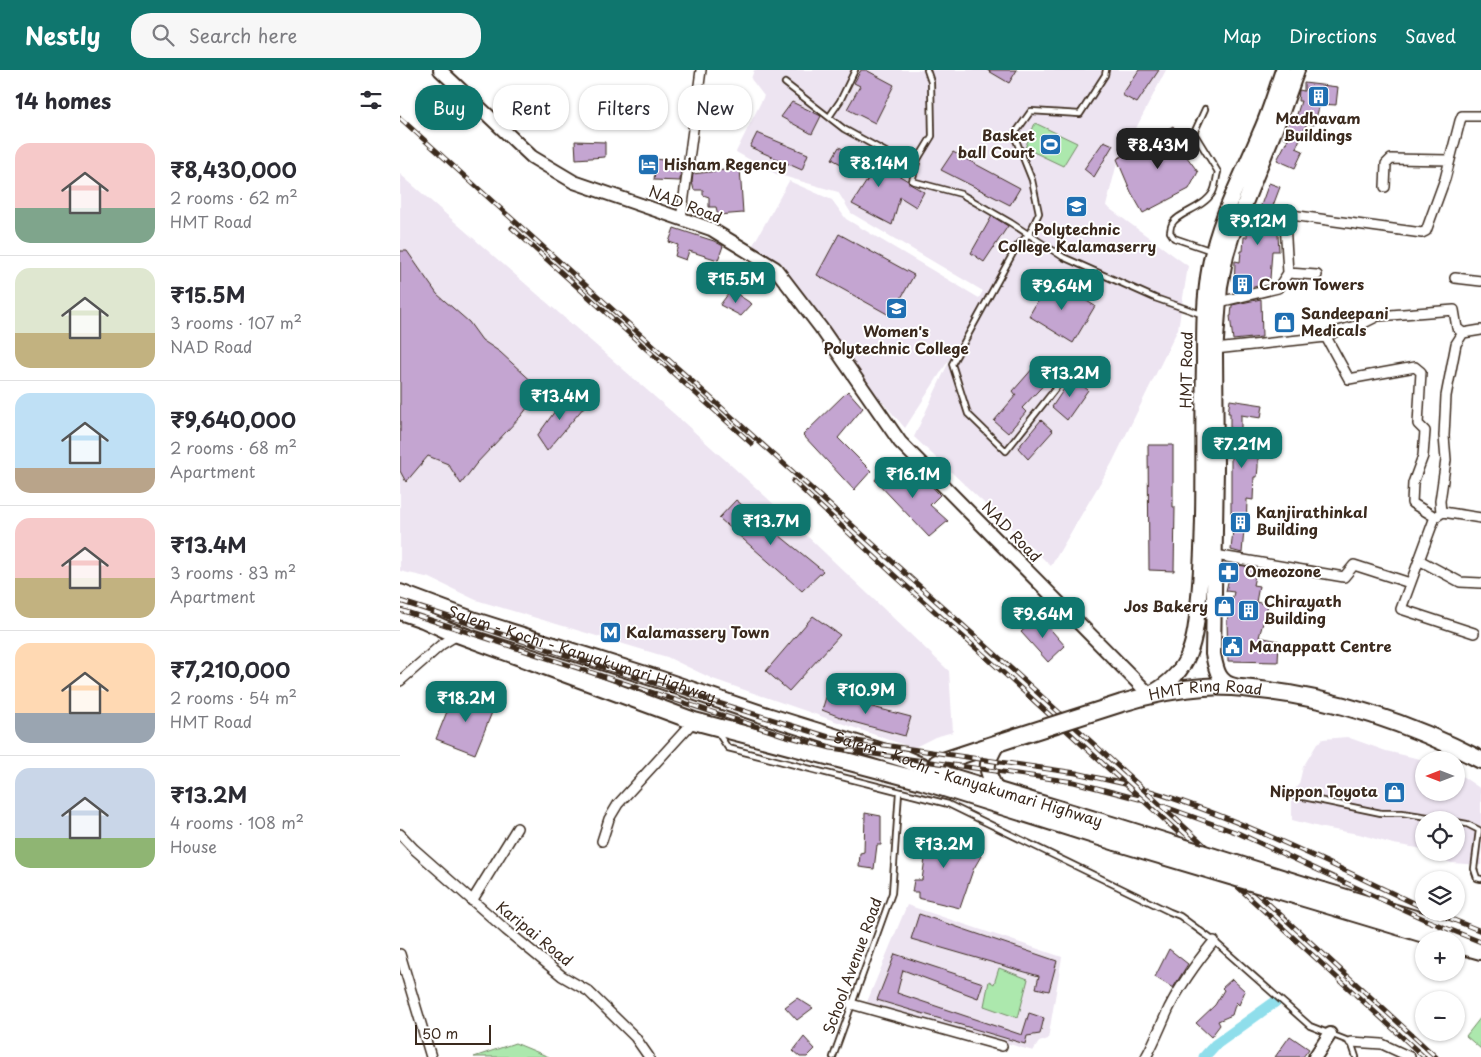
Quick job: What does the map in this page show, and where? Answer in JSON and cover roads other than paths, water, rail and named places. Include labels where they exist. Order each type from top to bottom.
[{"type":"highway","name":"Salem - Kochi - Kanyakumari Highway","points":[[400,593],[484,623],[767,716],[905,759],[935,772],[960,786],[1117,834]]},
{"type":"highway","name":"Salem - Kochi - Kanyakumari Highway","points":[[400,611],[694,721],[922,781],[997,791],[1117,834]]},
{"type":"highway","name":"HMT Ring Road","points":[[935,772],[938,763],[1149,694],[1204,687],[1243,688],[1308,698],[1394,720],[1481,760]]},
{"type":"highway","points":[[1117,834],[1374,913],[1481,939]]},
{"type":"highway","points":[[1374,913],[1421,931]]},
{"type":"highway","points":[[1465,947],[1481,951]]},
{"type":"main road","name":"HMT Road","points":[[1149,694],[1163,687],[1180,671],[1187,660],[1196,628],[1202,553],[1203,398],[1205,315],[1208,283],[1213,252],[1223,221],[1262,130],[1283,70]]},
{"type":"main road","name":"HMT Road","points":[[1243,688],[1228,685],[1222,681],[1218,675],[1213,654],[1215,349],[1219,302],[1226,255],[1232,235],[1283,109],[1296,70]]},
{"type":"main road","points":[[997,744],[988,761],[987,769],[997,791]]},
{"type":"street","name":"NAD Road","points":[[440,70],[532,158],[574,182],[711,229],[775,268],[821,328],[900,442],[1149,694]]},
{"type":"street","points":[[682,219],[701,70]]},
{"type":"street","points":[[1219,302],[1278,288],[1288,273],[1285,222],[1292,215],[1422,233],[1426,231],[1445,179],[1462,116],[1481,116]]},
{"type":"street","points":[[1385,187],[1386,164],[1390,159],[1449,160]]},
{"type":"street","points":[[1288,273],[1317,275]]},
{"type":"street","points":[[1455,278],[1481,281]]},
{"type":"street","points":[[1215,349],[1326,337],[1378,316],[1454,310],[1457,328],[1463,333]]},
{"type":"street","points":[[1474,633],[1400,609],[1438,515],[1446,460],[1444,436],[1446,396],[1456,344],[1463,333],[1481,330]]},
{"type":"street","points":[[1326,337],[1349,378],[1414,367],[1421,372],[1418,424],[1425,430],[1424,456],[1413,483],[1412,504],[1438,515]]},
{"type":"street","points":[[1438,515],[1443,512],[1481,518]]},
{"type":"street","points":[[1215,555],[1344,577],[1354,565],[1410,583]]},
{"type":"street","points":[[1419,560],[1460,582],[1481,583]]},
{"type":"street","points":[[400,681],[441,646],[459,634]]},
{"type":"street","points":[[602,841],[609,819],[618,804],[694,721]]},
{"type":"street","points":[[472,901],[517,828]]},
{"type":"street","name":"Karipai Road","points":[[400,834],[472,901],[562,976],[588,991],[635,1038],[649,1057]]},
{"type":"street","points":[[1146,1057],[1187,977],[1214,941]]},
{"type":"street","points":[[400,954],[431,1057]]},
{"type":"street","points":[[851,1004],[1002,1046]]},
{"type":"street","points":[[1315,1057],[1330,1034]]},
{"type":"street","points":[[1351,1042],[1382,1044],[1410,1057]]},
{"type":"lane","points":[[829,117],[840,101],[855,70]]},
{"type":"lane","points":[[927,70],[931,82],[932,136],[918,159],[912,181],[961,194],[1029,234],[1063,257],[1155,298],[1205,315]]},
{"type":"lane","points":[[1063,379],[1006,451],[968,414],[952,364],[1017,246],[1029,234],[1039,213],[1032,180],[1014,135],[1031,111],[1080,114],[1105,75],[1106,70]]},
{"type":"lane","points":[[785,82],[844,129],[915,168]]},
{"type":"lane","points":[[1205,109],[1194,133],[1218,172],[1216,182],[1208,199],[1202,205],[1176,220],[1172,224],[1170,232],[1174,238],[1213,252]]},
{"type":"lane","points":[[713,726],[728,748],[948,804],[1180,916],[1214,941],[1310,1026],[1351,1042],[1356,1057]]},
{"type":"lane","name":"School Avenue Road","points":[[833,1057],[892,893],[899,792]]},
{"type":"lane","points":[[1294,795],[1381,813],[1415,815]]},
{"type":"lane","points":[[1465,824],[1479,830],[1474,869],[1477,878],[1481,880]]},
{"type":"waterway","points":[[1204,1057],[1215,1045],[1275,1002]]},
{"type":"railway","points":[[400,118],[1015,672],[1436,1057]]},
{"type":"railway","points":[[512,228],[752,444]]},
{"type":"railway","points":[[793,481],[1424,1057]]},
{"type":"railway","points":[[400,601],[602,667],[829,737],[1076,773],[1125,784]]},
{"type":"railway","points":[[400,610],[783,735],[831,748],[1074,782],[1139,799]]},
{"type":"railway","points":[[1147,790],[1253,829],[1415,904]]},
{"type":"railway","points":[[1163,806],[1238,833],[1426,920],[1481,942]]},
{"type":"railway","points":[[1456,921],[1481,931]]},
{"type":"place","name":"Madhavam Buildings","points":[[1318,96]]},
{"type":"place","name":"Basket ball Court","points":[[1051,145]]},
{"type":"place","name":"Hisham Regency","points":[[648,165]]},
{"type":"place","name":"Polytechnic College Kalamaserry","points":[[1077,207]]},
{"type":"place","name":"Crown Towers","points":[[1243,285]]},
{"type":"place","name":"Women's Polytechnic College","points":[[896,309]]},
{"type":"place","name":"Sandeepani Medicals","points":[[1285,323]]},
{"type":"place","name":"Kanjirathinkal Building","points":[[1240,522]]},
{"type":"place","name":"Omeozone","points":[[1229,572]]},
{"type":"place","name":"Jos Bakery","points":[[1224,607]]},
{"type":"place","name":"Chirayath Building","points":[[1248,611]]},
{"type":"place","name":"Kalamassery Town","points":[[610,633]]},
{"type":"place","name":"Manappatt Centre","points":[[1233,647]]},
{"type":"place","name":"Nippon Toyota","points":[[1394,792]]}]
